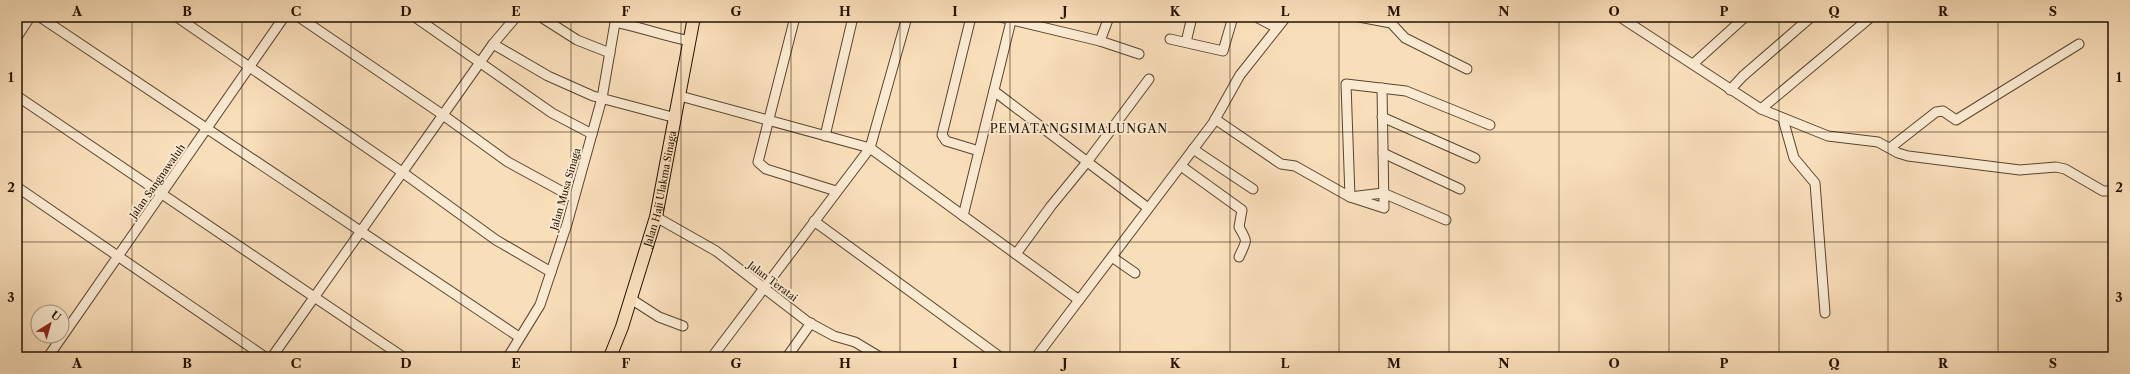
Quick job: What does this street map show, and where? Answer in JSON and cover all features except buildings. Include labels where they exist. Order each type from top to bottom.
[{"type":"main road","name":"Jalan Haji Ulakma Sinaga","points":[[610,357],[631,299],[656,217],[694,17]]},
{"type":"street","points":[[17,37],[30,17]]},
{"type":"street","points":[[40,17],[207,127],[519,337]]},
{"type":"street","points":[[177,17],[402,172],[496,240],[551,272]]},
{"type":"street","name":"Jalan Sangnawaluh","points":[[48,357],[284,17]]},
{"type":"street","points":[[299,17],[443,115],[523,172],[574,198]]},
{"type":"street","points":[[415,17],[552,113],[592,134]]},
{"type":"street","points":[[272,357],[480,62],[516,17]]},
{"type":"street","points":[[540,17],[577,40],[610,53]]},
{"type":"street","points":[[795,17],[768,120],[759,164],[766,169],[836,192]]},
{"type":"street","points":[[826,136],[853,17]]},
{"type":"street","points":[[712,357],[870,148],[907,17]]},
{"type":"street","points":[[971,17],[942,135],[946,141],[979,151]]},
{"type":"street","points":[[1000,17],[1012,18],[1100,41],[1139,54]]},
{"type":"street","points":[[1100,41],[1109,17]]},
{"type":"street","points":[[1186,42],[1192,17]]},
{"type":"street","points":[[1170,39],[1222,51],[1233,17]]},
{"type":"street","points":[[1256,17],[1277,28]]},
{"type":"street","points":[[1036,357],[1181,166],[1215,119],[1240,76],[1286,17]]},
{"type":"street","points":[[1359,17],[1386,21],[1395,27],[1405,38],[1467,69]]},
{"type":"street","points":[[1395,27],[1396,17]]},
{"type":"street","points":[[1620,17],[1761,109],[1828,136],[1872,141],[1908,156],[2020,170],[2056,167],[2065,169],[2103,191],[2113,191]]},
{"type":"street","points":[[1693,64],[1745,17]]},
{"type":"street","points":[[1730,90],[1743,76],[1811,17]]},
{"type":"street","points":[[1761,109],[1871,17]]},
{"type":"street","points":[[963,216],[1012,18]]},
{"type":"street","points":[[615,20],[644,28],[658,34],[690,41]]},
{"type":"street","name":"Jalan Musa Sinaga","points":[[508,357],[540,305],[551,272],[574,198],[602,98],[615,20]]},
{"type":"street","points":[[493,44],[548,76],[602,98],[676,118]]},
{"type":"street","points":[[1890,148],[1936,112],[1943,111],[1956,120],[2079,44]]},
{"type":"street","points":[[1016,254],[1149,79]]},
{"type":"street","points":[[1350,197],[1346,84],[1406,91],[1490,125]]},
{"type":"street","points":[[1215,119],[1281,164],[1295,166],[1350,197],[1384,208],[1382,88]]},
{"type":"street","points":[[994,91],[1148,208]]},
{"type":"street","points":[[17,96],[403,357]]},
{"type":"street","points":[[680,96],[870,148],[1079,300]]},
{"type":"street","points":[[1382,117],[1475,158]]},
{"type":"street","points":[[1783,119],[1794,158],[1815,183],[1825,314]]},
{"type":"street","points":[[1193,149],[1253,189]]},
{"type":"street","points":[[1383,153],[1460,189]]},
{"type":"street","points":[[1181,166],[1240,208],[1242,212],[1239,226],[1245,236],[1246,241],[1239,256]]},
{"type":"street","points":[[17,187],[265,357]]},
{"type":"street","points":[[1350,197],[1383,193],[1446,220]]},
{"type":"street","name":"Jalan Teratai","points":[[656,217],[704,244],[811,323],[834,336],[855,342],[880,357]]},
{"type":"street","points":[[814,221],[1000,357]]},
{"type":"street","points":[[1112,257],[1135,273]]},
{"type":"street","points":[[631,299],[659,317],[683,326]]},
{"type":"street","points":[[787,357],[811,323]]},
{"type":"street","points":[[862,357],[868,349]]},
{"type":"district","name":"PEMATANGSIMALUNGAN","points":[[1079,129]]}]
